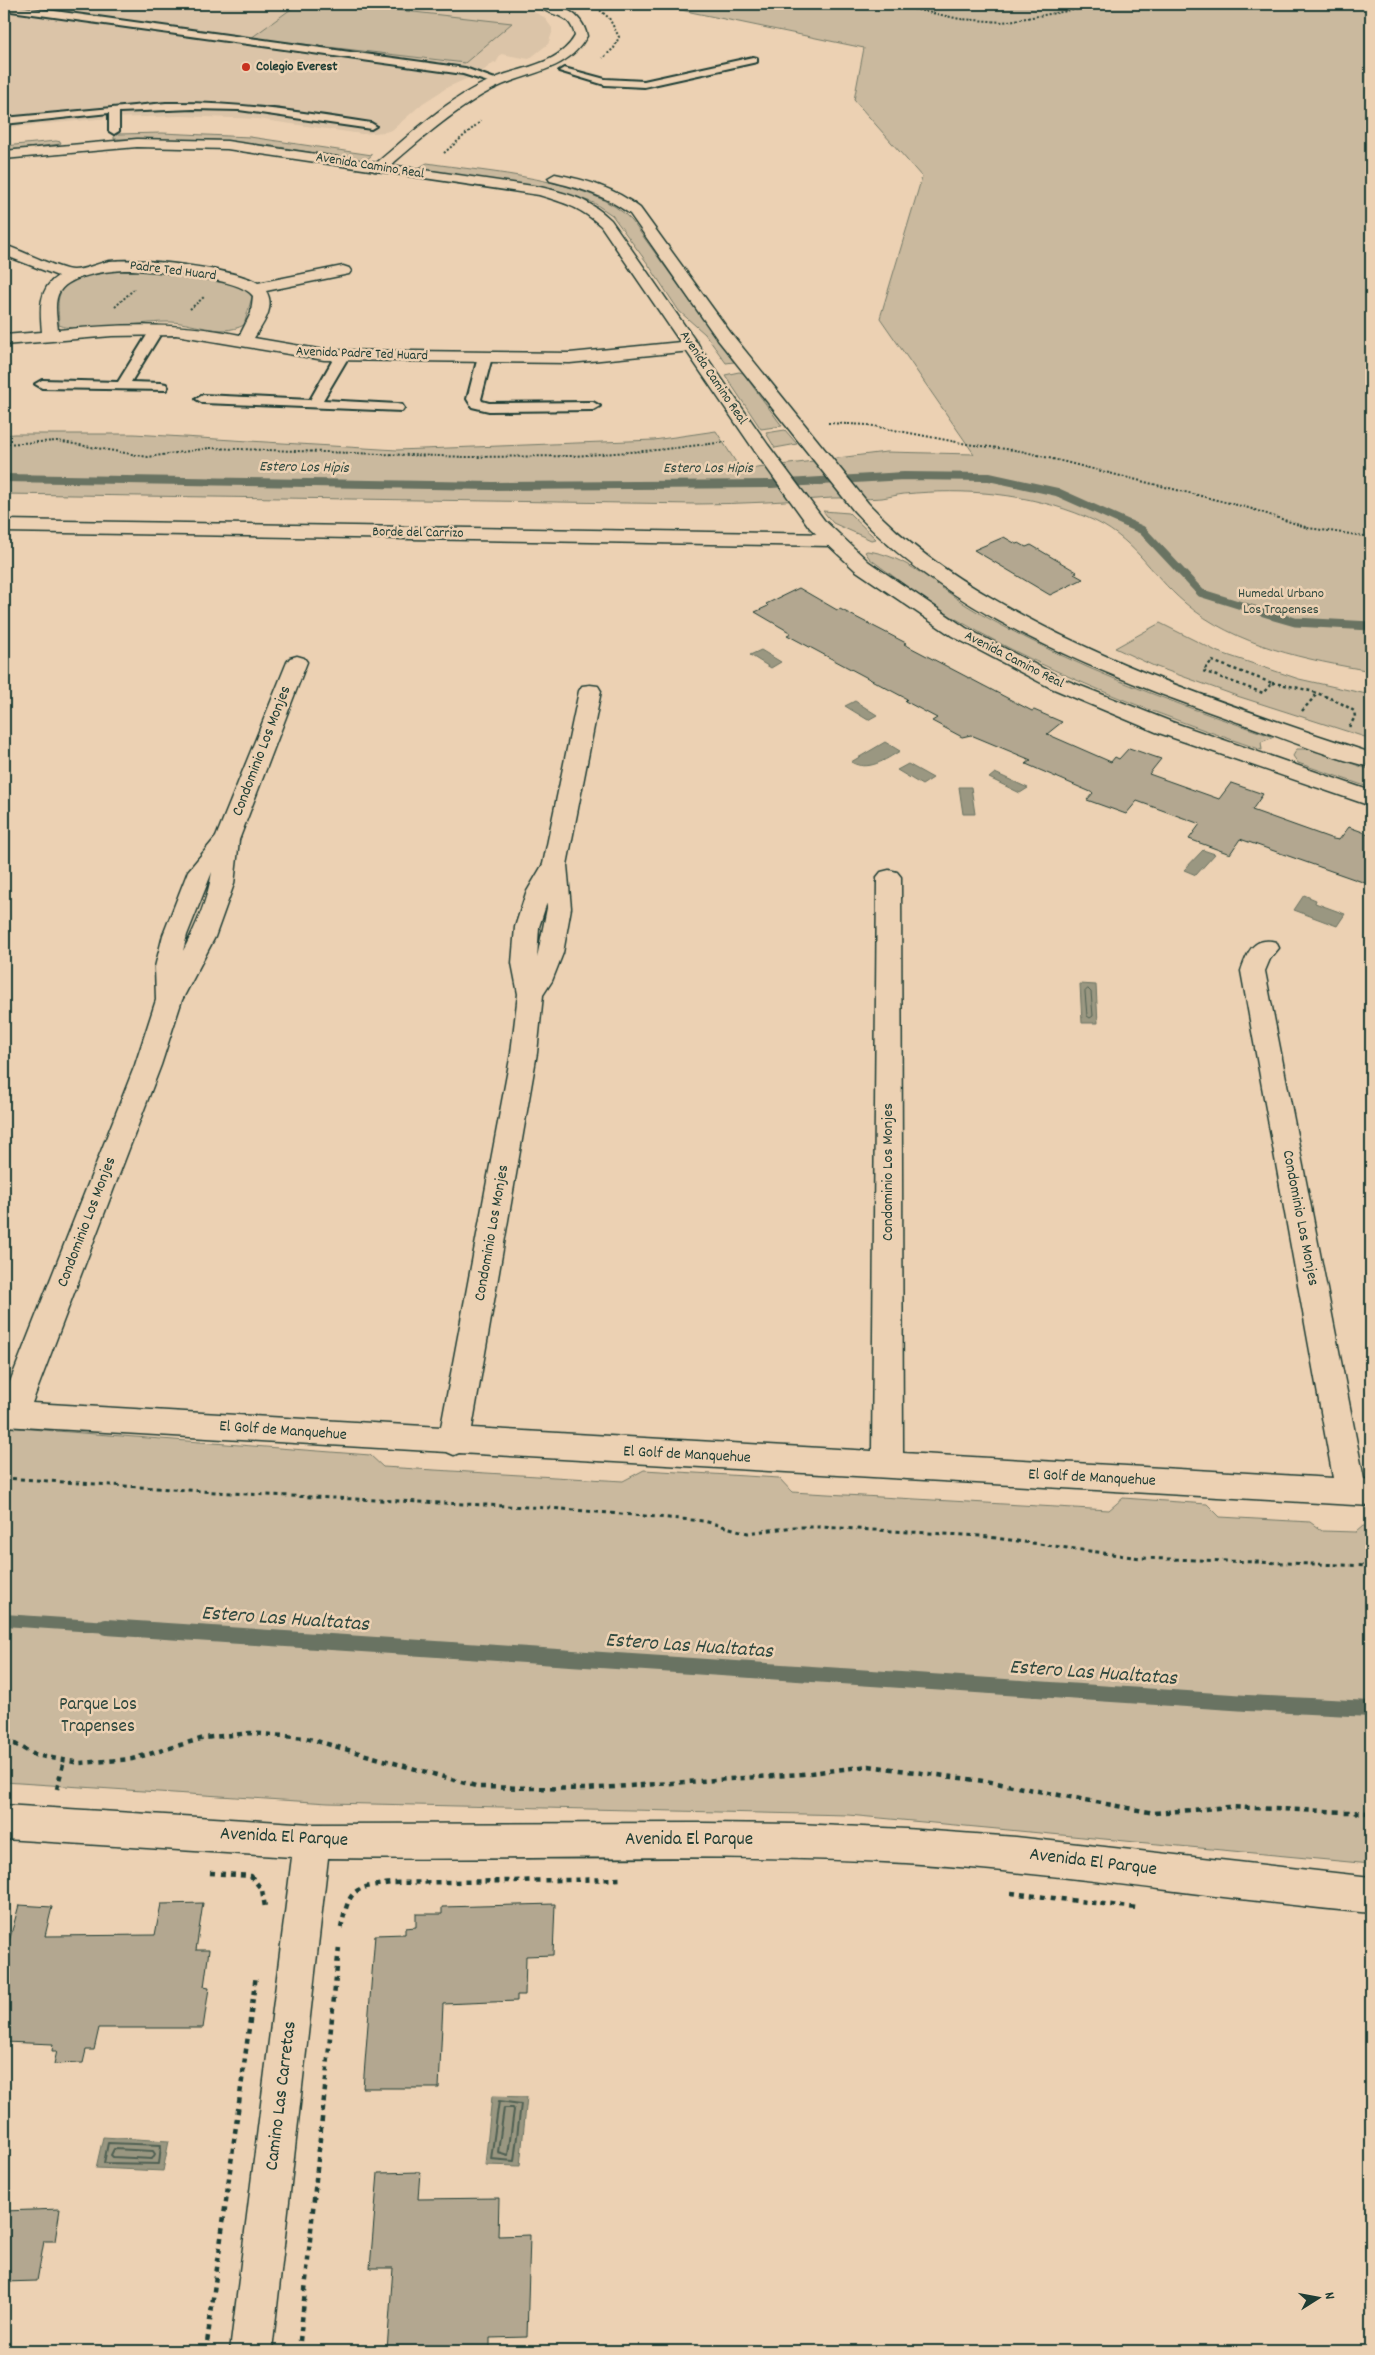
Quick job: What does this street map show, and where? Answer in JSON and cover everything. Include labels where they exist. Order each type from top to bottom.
[{"type":"street","points":[[379,168],[467,97],[498,82],[557,60],[574,49],[578,43],[580,30],[572,19],[542,4]]},
{"type":"street","points":[[572,4],[585,11]]},
{"type":"street","points":[[491,100],[512,89],[564,71],[580,61]]},
{"type":"street","name":"Avenida Camino Real","points":[[4,155],[87,140],[114,131],[163,129]]},
{"type":"street","points":[[217,130],[237,132]]},
{"type":"street","name":"Avenida Camino Real","points":[[4,142],[87,140],[227,145],[540,192],[571,200],[594,211],[606,223],[762,449],[809,512],[832,540],[862,566],[927,612],[1020,665],[1129,714],[1371,799]]},
{"type":"street","name":"Avenida Camino Real","points":[[380,152],[415,157],[402,172]]},
{"type":"street","name":"Avenida Camino Real","points":[[532,174],[565,180],[593,188],[617,198],[635,211],[747,366],[861,507],[902,547],[925,564]]},
{"type":"street","points":[[4,250],[72,276]]},
{"type":"street","name":"Padre Ted Huard","points":[[50,336],[51,294],[56,286],[72,276],[97,268],[140,264],[232,279],[256,288]]},
{"type":"street","points":[[244,341],[262,303],[260,293],[256,288],[343,271]]},
{"type":"street","name":"Avenida Padre Ted Huard","points":[[4,340],[157,330],[194,332],[290,351],[342,356],[588,357],[691,346]]},
{"type":"street","points":[[701,361],[725,368],[747,366]]},
{"type":"street","name":"Borde del Carrizo","points":[[4,526],[832,540],[871,545],[925,564]]},
{"type":"street","points":[[925,564],[988,605],[1065,647],[1159,686],[1371,760]]},
{"type":"street","name":"Condominio Los Monjes","points":[[8,1414],[148,1065],[170,1000],[203,937],[222,884],[228,840],[297,662]]},
{"type":"street","name":"Condominio Los Monjes","points":[[454,1442],[524,1053],[531,994],[549,960],[558,917],[560,896],[555,865],[590,691]]},
{"type":"street","points":[[1279,767],[1278,755],[1281,746],[1287,742],[1305,737]]},
{"type":"street","name":"Condominio Los Monjes","points":[[887,1466],[889,877]]},
{"type":"street","name":"Condominio Los Monjes","points":[[1267,948],[1260,955],[1253,971],[1361,1493]]},
{"type":"street","name":"El Golf de Manquehue","points":[[8,1414],[454,1442],[1361,1493]]},
{"type":"street","name":"Avenida El Parque","points":[[4,1822],[312,1841],[701,1840],[797,1841],[906,1846],[1016,1854],[1371,1895]]},
{"type":"street","name":"Camino Las Carretas","points":[[251,2351],[312,1841]]},
{"type":"lane","points":[[4,6],[465,71],[498,82]]},
{"type":"lane","points":[[564,71],[605,82],[644,84],[753,60]]},
{"type":"lane","points":[[4,121],[170,106],[242,107],[371,126]]},
{"type":"lane","points":[[114,110],[114,131]]},
{"type":"lane","points":[[122,386],[157,330]]},
{"type":"lane","points":[[314,404],[342,356]]},
{"type":"lane","points":[[485,357],[474,399],[476,404],[489,407],[593,406]]},
{"type":"lane","points":[[42,384],[161,387]]},
{"type":"lane","points":[[202,399],[397,408]]},
{"type":"path","points":[[890,4],[957,20],[1003,22],[1108,4]]},
{"type":"path","points":[[825,423],[868,425],[967,444],[1020,451],[1249,508],[1308,528],[1371,537]]},
{"type":"path","points":[[4,444],[57,441],[148,457],[210,448],[467,457],[573,456],[734,442]]},
{"type":"path","points":[[1272,683],[1263,693],[1203,671],[1212,661],[1272,683],[1289,685],[1346,704],[1354,711],[1354,717],[1348,729]]},
{"type":"path","points":[[1301,712],[1316,694]]},
{"type":"path","points":[[4,1478],[247,1494],[550,1508],[704,1521],[748,1533],[794,1527],[830,1528],[981,1536],[1140,1558],[1371,1566]]},
{"type":"path","points":[[4,1743],[15,1744],[34,1755],[80,1762],[132,1759],[204,1738],[250,1733],[306,1738],[479,1787],[585,1789],[802,1774],[869,1766],[991,1782],[1154,1813],[1229,1807],[1371,1813]]},
{"type":"path","points":[[55,1794],[64,1760]]},
{"type":"path","points":[[203,1873],[251,1876],[262,1890],[265,1905],[264,1916]]},
{"type":"path","points":[[298,2351],[341,1928],[348,1898],[360,1887],[392,1883],[628,1879]]},
{"type":"path","points":[[1004,1892],[1140,1908]]},
{"type":"path","points":[[206,2351],[256,1973]]},
{"type":"shaded area","name":"Colegio Everest","points":[[4,4],[511,4],[528,9],[544,17],[552,28],[552,33],[548,44],[529,59],[501,54],[496,63],[494,62],[482,72],[448,87],[423,103],[392,130],[385,132],[362,134],[257,119],[181,116],[108,118],[4,128]]},
{"type":"green space","points":[[298,4],[342,4],[512,23],[465,63],[251,38]]},
{"type":"green space","name":"Humedal Urbano Los Trapenses","points":[[652,4],[1371,4],[1371,671],[1322,662],[1249,641],[1205,618],[1185,603],[1129,545],[1103,525],[1042,502],[996,494],[927,492],[876,499],[838,498],[696,504],[4,494],[4,435],[14,434],[134,434],[397,450],[654,440],[716,431],[737,464],[749,469],[886,452],[974,454],[880,318],[922,177],[854,100],[864,48]]},
{"type":"green space","points":[[162,133],[250,137],[372,155],[365,161],[273,146],[214,140],[114,139],[118,134]]},
{"type":"green space","points":[[61,142],[60,144],[4,151],[4,146]]},
{"type":"green space","points":[[427,163],[537,179],[592,195],[615,207],[632,221],[734,362],[726,363],[705,334],[679,311],[612,215],[594,203],[553,189],[420,169],[420,167]]},
{"type":"green space","points":[[137,268],[235,285],[246,290],[252,297],[244,325],[235,329],[215,330],[176,322],[81,329],[59,325],[59,297],[63,288],[70,282],[92,273]]},
{"type":"green space","points":[[743,373],[782,426],[761,429],[725,375]]},
{"type":"green space","points":[[785,430],[797,444],[775,448],[766,433]]},
{"type":"green space","points":[[823,511],[849,513],[876,539],[871,540],[833,523]]},
{"type":"green space","points":[[865,552],[894,558],[920,572],[974,610],[1059,655],[1150,693],[1274,737],[1261,742],[1262,750],[1147,709],[1072,678],[999,643],[951,616],[870,559]]},
{"type":"green space","points":[[1160,623],[1218,652],[1299,679],[1371,695],[1371,739],[1237,696],[1154,666],[1115,648]]},
{"type":"green space","points":[[1297,749],[1309,749],[1371,770],[1371,788],[1298,763],[1293,756]]},
{"type":"green space","name":"Parque Los Trapenses","points":[[4,1427],[370,1455],[383,1467],[623,1481],[644,1470],[779,1478],[792,1492],[1109,1510],[1123,1498],[1207,1504],[1220,1517],[1310,1522],[1322,1531],[1356,1532],[1363,1526],[1371,1527],[1371,1864],[848,1815],[328,1803],[4,1782]]},
{"type":"water","points":[[761,650],[781,662],[771,668],[750,655]]},
{"type":"water","points":[[855,701],[877,715],[868,720],[845,706]]},
{"type":"water","points":[[885,742],[900,751],[876,764],[864,766],[851,762]]},
{"type":"water","points":[[908,764],[933,778],[922,785],[897,770]]},
{"type":"water","points":[[995,773],[1028,788],[1020,793],[989,778]]},
{"type":"water","points":[[959,787],[971,787],[975,814],[963,814]]},
{"type":"water","points":[[1203,850],[1215,854],[1196,875],[1184,870]]},
{"type":"water","points":[[1304,895],[1316,900],[1315,903],[1345,914],[1337,926],[1294,910]]},
{"type":"water","points":[[1080,984],[1096,985],[1098,1023],[1082,1023]]},
{"type":"water","points":[[492,2096],[527,2097],[520,2166],[485,2165]]},
{"type":"water","points":[[103,2137],[169,2141],[163,2171],[96,2168]]},
{"type":"building","points":[[1004,537],[1026,547],[1031,545],[1077,572],[1074,574],[1083,579],[1050,595],[974,550]]},
{"type":"building","points":[[799,588],[837,610],[840,609],[906,643],[904,644],[1032,711],[1034,710],[1062,722],[1047,734],[1111,762],[1115,757],[1119,759],[1129,748],[1161,759],[1149,774],[1219,799],[1231,783],[1263,794],[1252,810],[1333,839],[1339,840],[1349,827],[1371,835],[1371,885],[1240,839],[1230,854],[1189,839],[1200,824],[1137,801],[1126,814],[1087,800],[1093,793],[1026,764],[1031,760],[971,735],[962,737],[932,721],[937,718],[905,701],[907,699],[787,635],[791,633],[755,612],[768,606],[766,604]]},
{"type":"building","points":[[203,1903],[196,1950],[209,1950],[204,1987],[209,1988],[203,2028],[99,2028],[94,2050],[86,2050],[83,2063],[54,2064],[57,2051],[52,2051],[53,2044],[4,2042],[4,1960],[19,1905],[52,1907],[45,1936],[155,1935],[161,1904]]},
{"type":"building","points":[[555,1904],[553,1955],[526,1956],[525,1995],[517,1995],[517,2001],[443,2004],[439,2088],[363,2088],[375,1935],[405,1934],[405,1928],[416,1927],[416,1914],[442,1914],[442,1907]]},
{"type":"building","points":[[420,2172],[418,2199],[499,2198],[498,2236],[530,2235],[527,2337],[490,2338],[490,2351],[387,2350],[393,2268],[370,2268],[378,2173]]},
{"type":"building","points":[[60,2209],[55,2241],[44,2241],[37,2281],[4,2282],[4,2211]]},
{"type":"waterway","name":"Estero Los Hipis","points":[[4,478],[493,486],[771,484],[904,476],[989,477],[1057,492],[1142,530],[1201,593],[1278,617]]},
{"type":"waterway","name":"Estero Los Hipis","points":[[1274,616],[1295,622],[1371,626]]},
{"type":"waterway","name":"Estero Las Hualtatas","points":[[4,1620],[124,1628]]},
{"type":"waterway","name":"Estero Las Hualtatas","points":[[106,1627],[1247,1703],[1371,1709]]},
{"type":"place","name":"Colegio Everest","points":[[246,67]]}]
